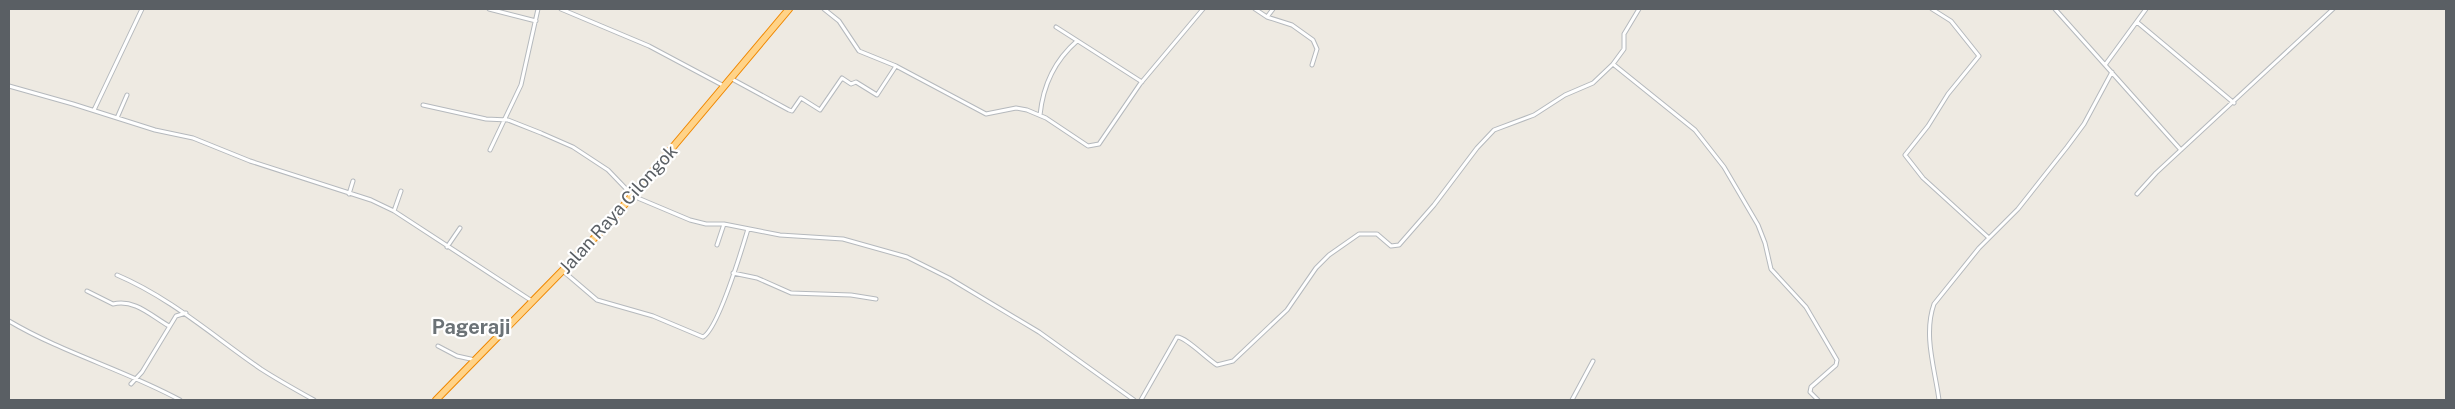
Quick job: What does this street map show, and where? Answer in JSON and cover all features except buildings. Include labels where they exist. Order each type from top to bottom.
[{"type":"highway","name":"Jalan Raya Cilongok","points":[[436,400],[633,196],[789,9]]},
{"type":"street","points":[[94,110],[142,9]]},
{"type":"street","points":[[489,9],[536,21]]},
{"type":"street","points":[[490,150],[521,84],[538,9]]},
{"type":"street","points":[[561,9],[649,46],[725,87]]},
{"type":"street","points":[[824,9],[839,21],[859,51],[896,66],[986,114],[1016,108],[1040,115],[1088,146],[1099,144],[1142,82],[1203,9]]},
{"type":"street","points":[[1255,9],[1267,17],[1292,25],[1313,40],[1316,49],[1312,65]]},
{"type":"street","points":[[1267,17],[1273,9]]},
{"type":"street","points":[[1141,400],[1177,337],[1182,338],[1204,357],[1217,365],[1234,361],[1287,310],[1316,268],[1329,255],[1364,232],[1377,234],[1391,246],[1398,246],[1439,198],[1477,148],[1494,130],[1534,115],[1565,95],[1593,82],[1613,64],[1623,51],[1624,34],[1639,9]]},
{"type":"street","points":[[1932,9],[1951,21],[1980,56],[1948,94],[1928,126],[1904,155],[1923,178],[1989,238]]},
{"type":"street","points":[[2055,9],[2181,150]]},
{"type":"street","points":[[2105,64],[2146,9]]},
{"type":"street","points":[[2137,194],[2181,150],[2234,103],[2333,9]]},
{"type":"street","points":[[2137,22],[2234,103]]},
{"type":"street","points":[[1056,27],[1142,82]]},
{"type":"street","points":[[1040,115],[1042,100],[1050,74],[1062,55],[1077,41]]},
{"type":"street","points":[[1613,64],[1694,130],[1737,187],[1758,225],[1765,243],[1771,269],[1806,307],[1837,360],[1836,365],[1811,387],[1810,392],[1818,400]]},
{"type":"street","points":[[732,79],[789,110],[792,110],[801,98],[820,110],[842,78],[851,84],[856,82],[876,95],[896,66]]},
{"type":"street","points":[[1939,400],[1931,351],[1930,313],[1934,304],[1989,238],[2018,208],[2084,124],[2112,72]]},
{"type":"street","points":[[9,86],[156,130],[193,138],[250,161],[394,211],[532,302]]},
{"type":"street","points":[[117,118],[127,96]]},
{"type":"street","points":[[423,105],[486,119],[505,120],[573,147],[608,170],[633,196],[690,220],[706,224],[724,224],[780,235],[843,240],[887,250],[913,259],[950,278],[1047,337],[1134,400]]},
{"type":"street","points":[[349,194],[353,181]]},
{"type":"street","points":[[394,211],[401,191]]},
{"type":"street","points":[[717,245],[724,224]]},
{"type":"street","points":[[447,247],[460,228]]},
{"type":"street","points":[[562,270],[597,300],[653,316],[703,337],[711,329],[748,229]]},
{"type":"street","points":[[733,273],[757,278],[791,293],[851,295],[876,299]]},
{"type":"street","points":[[117,275],[154,292],[186,313],[261,369],[313,400]]},
{"type":"street","points":[[87,291],[112,304],[129,302],[170,326]]},
{"type":"street","points":[[130,384],[136,378],[176,316],[186,313]]},
{"type":"street","points":[[9,322],[44,340],[136,378],[180,400]]},
{"type":"street","points":[[438,346],[457,356],[476,360]]},
{"type":"street","points":[[1572,400],[1593,361]]},
{"type":"district","name":"Pageraji","points":[[471,327]]}]
